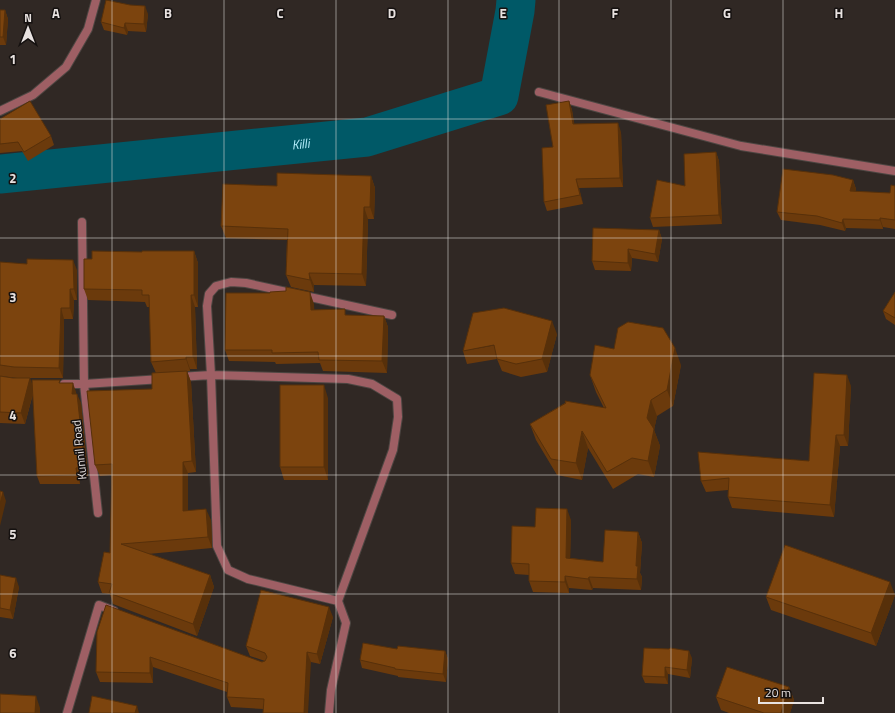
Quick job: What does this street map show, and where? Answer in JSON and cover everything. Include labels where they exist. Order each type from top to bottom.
[{"type":"street","points":[[0,111],[33,95],[66,67],[88,29],[96,0]]},
{"type":"street","points":[[539,92],[741,146],[895,171]]},
{"type":"street","name":"Kunnil Road","points":[[82,222],[84,384],[98,513]]},
{"type":"street","points":[[338,601],[248,578],[228,570],[217,546],[207,306],[208,294],[216,286],[231,282],[246,283],[392,315]]},
{"type":"street","points":[[55,384],[84,384],[211,375],[348,379],[372,384],[397,399],[398,417],[393,450],[338,601],[346,623],[331,690],[330,713]]},
{"type":"street","points":[[68,713],[98,605],[120,613]]},
{"type":"building","points":[[106,0],[130,5],[145,6],[144,24],[125,23],[124,28],[101,22]]},
{"type":"building","points":[[0,10],[5,10],[3,37],[0,37]]},
{"type":"building","points":[[30,101],[51,136],[24,152],[18,142],[0,144],[0,119]]},
{"type":"building","points":[[569,101],[573,124],[618,123],[620,178],[576,179],[580,195],[544,202],[542,148],[553,147],[546,105]]},
{"type":"building","points":[[716,152],[719,215],[650,218],[657,180],[685,186],[684,154]]},
{"type":"building","points":[[783,169],[833,175],[853,180],[850,191],[890,193],[891,185],[895,186],[895,220],[880,218],[880,220],[843,219],[842,223],[817,216],[777,212]]},
{"type":"building","points":[[277,173],[371,176],[370,207],[364,207],[362,274],[309,273],[310,280],[286,275],[288,229],[221,226],[223,184],[277,186]]},
{"type":"building","points":[[593,228],[659,230],[655,254],[628,249],[628,263],[592,261]]},
{"type":"building","points":[[92,251],[194,251],[194,295],[191,295],[193,357],[151,362],[149,295],[142,295],[142,290],[84,289],[84,259],[92,259]]},
{"type":"building","points":[[27,259],[73,260],[74,289],[70,289],[70,308],[61,308],[59,368],[14,367],[0,365],[0,262],[27,264]]},
{"type":"building","points":[[286,287],[310,292],[311,310],[345,309],[345,315],[384,316],[382,361],[319,360],[318,352],[272,353],[272,350],[225,350],[226,293],[270,293],[286,291]]},
{"type":"building","points":[[895,292],[895,318],[883,311]]},
{"type":"building","points":[[504,308],[552,321],[542,359],[516,364],[497,359],[494,345],[463,351],[473,313]]},
{"type":"building","points":[[628,322],[663,328],[675,348],[667,390],[651,400],[647,418],[654,429],[648,461],[632,458],[607,472],[582,431],[576,463],[551,459],[530,424],[566,403],[565,401],[606,408],[590,375],[595,345],[614,349],[618,328]]},
{"type":"building","points":[[187,371],[192,461],[183,462],[183,511],[206,509],[208,537],[121,544],[210,575],[193,624],[109,593],[112,584],[98,582],[104,552],[110,553],[112,464],[95,465],[87,391],[152,389],[152,373]]},
{"type":"building","points":[[814,373],[847,375],[844,435],[836,435],[830,505],[728,497],[729,478],[701,481],[698,452],[809,461]]},
{"type":"building","points":[[0,376],[30,378],[21,413],[0,412]]},
{"type":"building","points":[[32,380],[60,380],[59,383],[73,383],[72,394],[77,394],[85,467],[76,468],[77,475],[37,476]]},
{"type":"building","points":[[280,385],[324,385],[324,467],[280,467]]},
{"type":"building","points":[[0,491],[3,492],[0,504]]},
{"type":"building","points":[[536,508],[567,509],[566,558],[603,562],[605,530],[638,532],[636,566],[638,566],[637,579],[589,577],[588,579],[565,576],[565,582],[529,581],[529,564],[511,563],[512,526],[535,527]]},
{"type":"building","points":[[785,545],[890,582],[871,633],[766,597]]},
{"type":"building","points":[[0,575],[16,578],[10,610],[0,608]]},
{"type":"building","points":[[261,590],[329,607],[317,654],[307,652],[304,713],[263,713],[264,699],[227,697],[228,683],[150,657],[150,673],[96,672],[97,632],[106,605],[262,662],[265,661],[267,657],[265,653],[246,646]]},
{"type":"building","points":[[363,643],[397,649],[398,646],[445,651],[443,674],[395,669],[360,660]]},
{"type":"building","points":[[644,648],[670,648],[689,651],[687,670],[665,667],[665,677],[642,676]]},
{"type":"building","points":[[727,667],[789,687],[781,713],[764,713],[716,697]]},
{"type":"building","points":[[0,694],[36,696],[35,713],[0,713]]},
{"type":"building","points":[[92,696],[137,706],[135,713],[89,713]]},
{"type":"waterway","name":"Killi","points":[[0,174],[367,137],[499,96],[516,0]]}]
